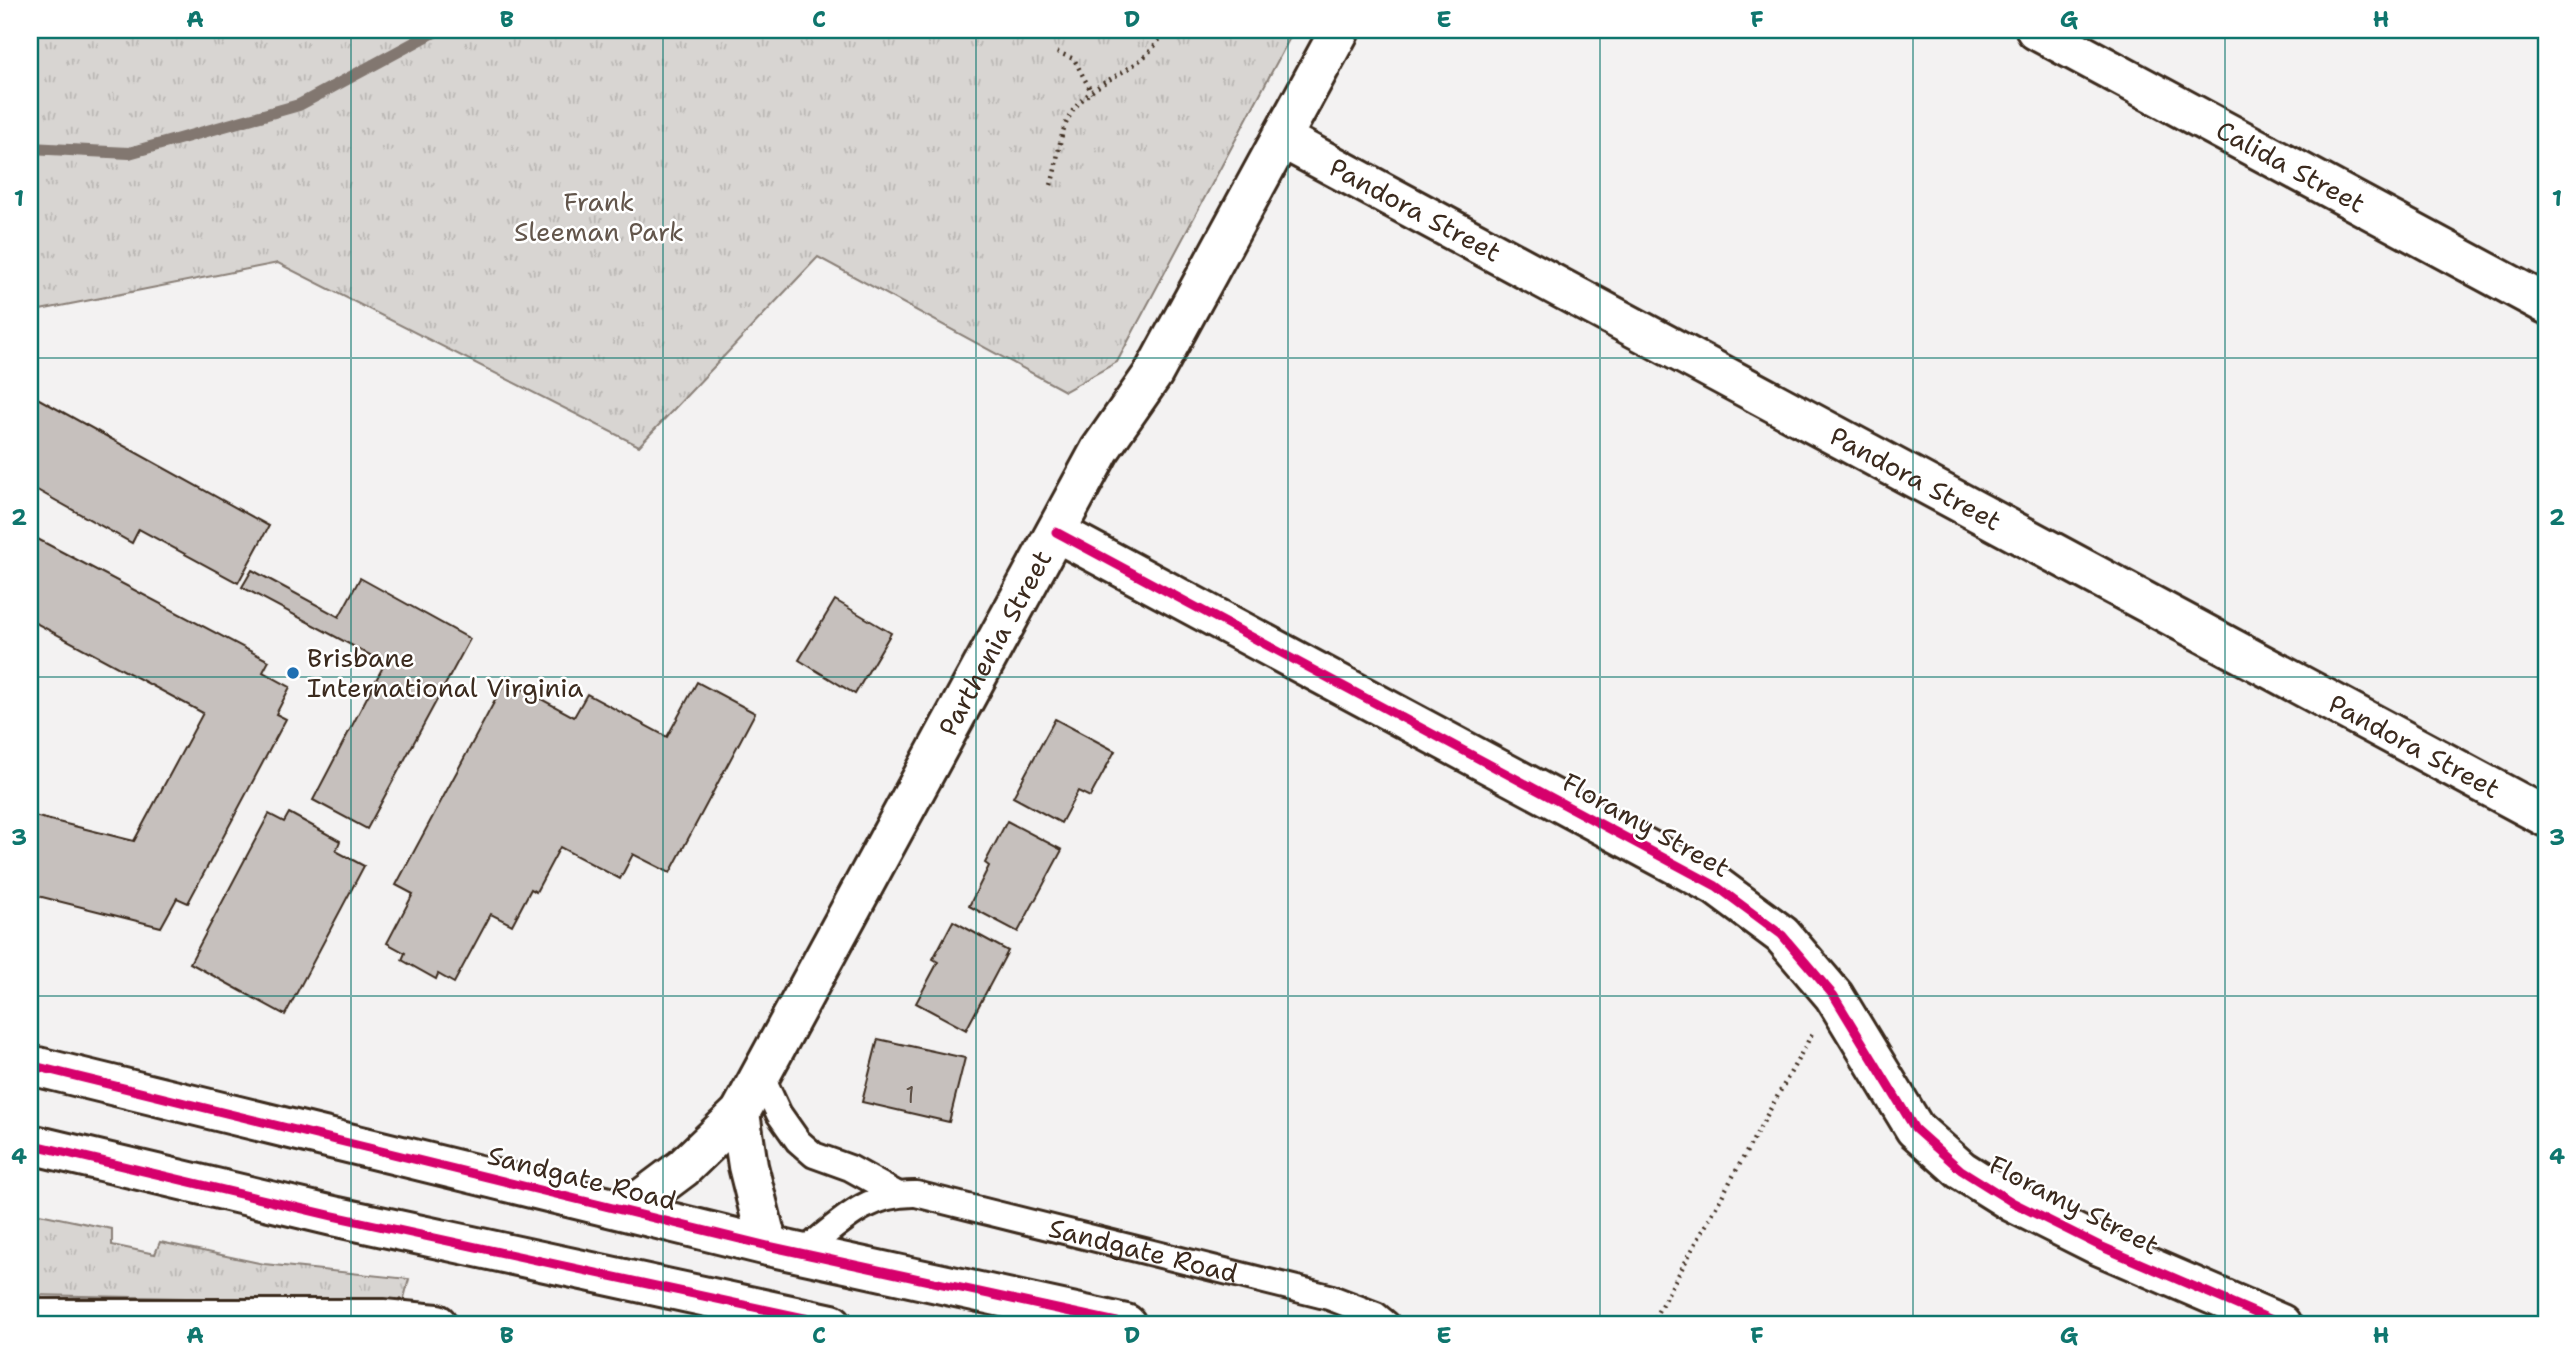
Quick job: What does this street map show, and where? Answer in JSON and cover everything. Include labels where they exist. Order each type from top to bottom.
[{"type":"main road","name":"Parthenia Street","points":[[627,1210],[683,1168],[740,1112],[1109,435],[1153,374],[1340,30]]},
{"type":"main road","name":"Calida Street","points":[[2036,30],[2546,304]]},
{"type":"main road","name":"Pandora Street","points":[[1283,139],[2546,817]]},
{"type":"main road","name":"Floramy Street","points":[[1056,532],[1716,886],[1782,934],[1834,996],[1915,1129],[1961,1170],[2012,1202],[2099,1246],[2281,1324]]},
{"type":"main road","name":"Sandgate Road","points":[[30,1065],[785,1250],[1126,1324]]},
{"type":"main road","points":[[740,1112],[748,1166],[785,1250]]},
{"type":"main road","points":[[30,1144],[333,1216],[831,1324]]},
{"type":"main road","points":[[30,1319],[383,1319],[437,1324]]},
{"type":"lane","name":"Sandgate Road","points":[[760,1073],[786,1128],[797,1140],[814,1155],[850,1168],[895,1193]]},
{"type":"lane","name":"Sandgate Road","points":[[785,1250],[865,1203],[895,1193],[916,1194],[1329,1297],[1376,1315],[1387,1324]]},
{"type":"path","points":[[1051,186],[1060,137],[1078,105],[1154,50],[1165,30]]},
{"type":"path","points":[[1057,52],[1074,59],[1091,93]]},
{"type":"path","points":[[1651,1324],[1834,996]]},
{"type":"green space","name":"Frank Sleeman Park","points":[[30,30],[1294,30],[1117,362],[1065,391],[818,257],[639,446],[278,263],[30,312]]},
{"type":"green space","points":[[30,1212],[112,1229],[112,1245],[155,1254],[160,1242],[264,1264],[409,1279],[403,1302],[30,1295]]},
{"type":"building","points":[[30,394],[269,526],[238,583],[139,529],[132,543],[30,486]]},
{"type":"building","points":[[30,535],[269,661],[263,672],[290,687],[276,714],[286,719],[188,903],[177,898],[161,927],[30,894],[30,815],[134,841],[203,713],[30,620]]},
{"type":"building","points":[[252,570],[339,617],[360,578],[470,639],[367,829],[313,800],[385,663],[242,587]]},
{"type":"building","points":[[835,600],[891,633],[855,694],[799,660]]},
{"type":"building","points":[[506,680],[574,717],[587,694],[667,737],[697,682],[755,713],[670,873],[633,854],[620,879],[560,847],[536,892],[531,889],[512,925],[491,914],[454,983],[438,974],[436,979],[402,960],[405,953],[387,943],[413,894],[396,885]]},
{"type":"building","points":[[1055,719],[1115,751],[1090,797],[1078,791],[1061,823],[1013,797]]},
{"type":"building","points":[[289,813],[340,841],[336,851],[364,866],[285,1015],[190,963],[269,814],[284,822]]},
{"type":"building","points":[[1007,821],[1062,850],[1018,932],[969,906],[989,866],[985,863]]},
{"type":"building","points":[[953,921],[1008,951],[966,1030],[916,1003],[938,962],[933,959]]},
{"type":"building","points":[[878,1039],[965,1058],[949,1122],[862,1102]]},
{"type":"waterway","points":[[30,148],[129,153],[299,105],[438,30]]},
{"type":"cycle path","points":[[1056,532],[1716,886],[1782,935],[1834,996],[1915,1129],[1961,1170],[2012,1202],[2100,1246],[2281,1324]]},
{"type":"cycle path","points":[[30,1065],[768,1246],[1126,1324]]},
{"type":"cycle path","points":[[30,1144],[333,1216],[832,1324]]},
{"type":"place","name":"Brisbane International Virginia","points":[[293,673]]}]
